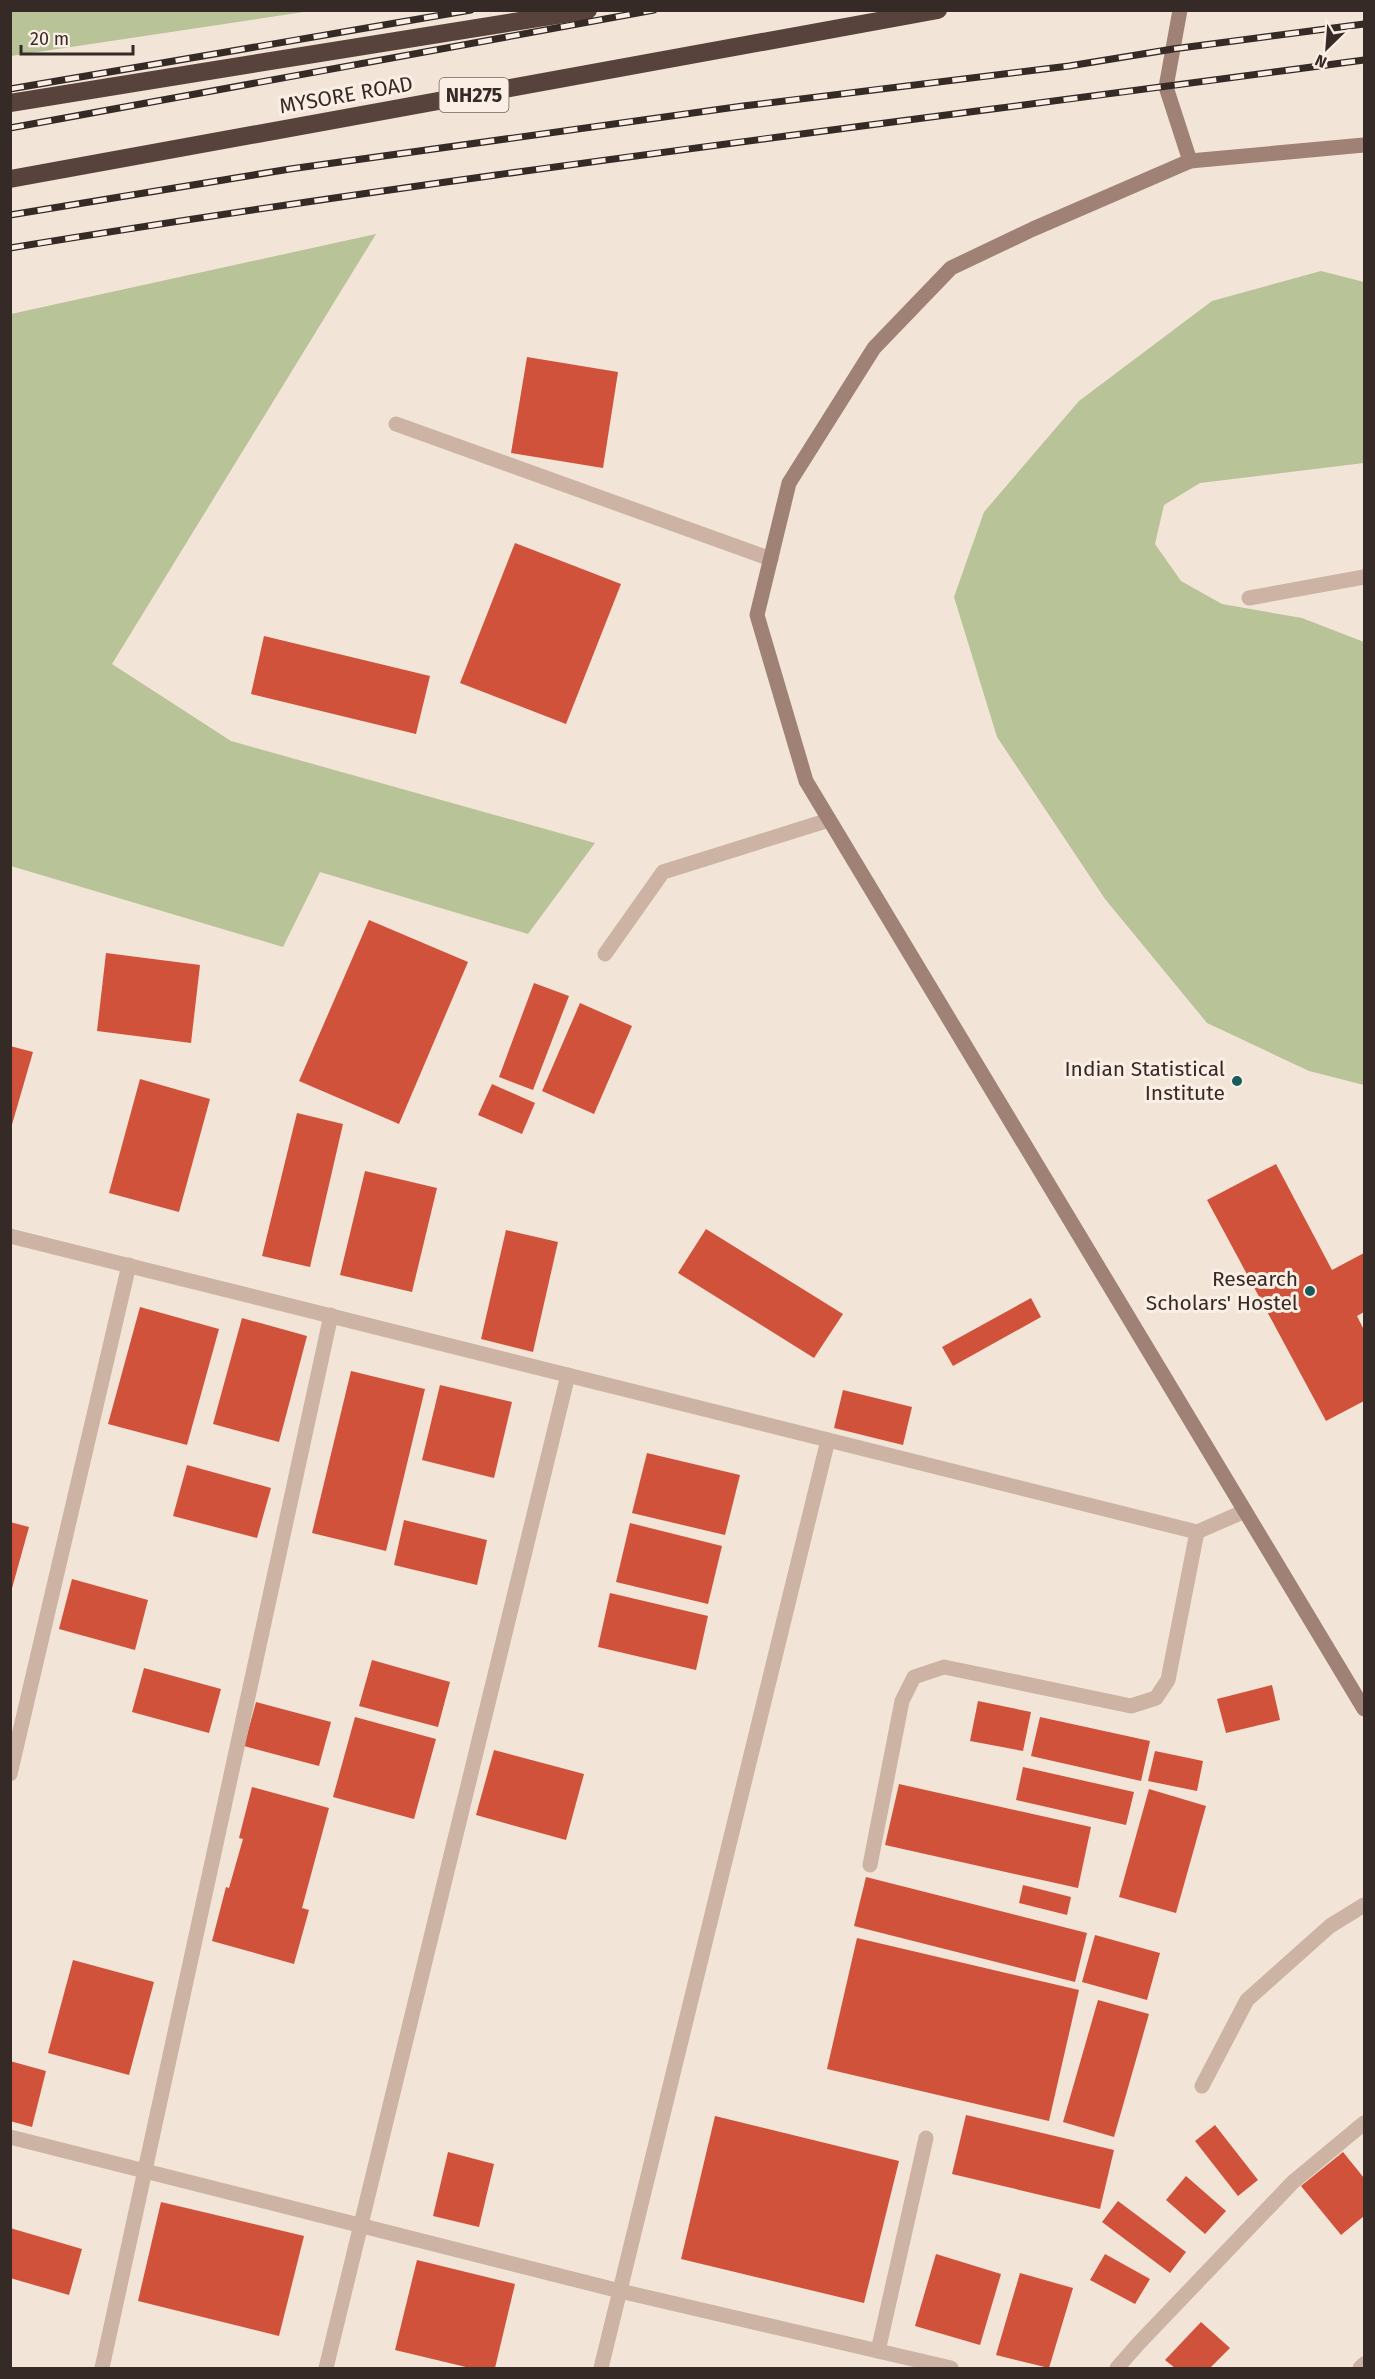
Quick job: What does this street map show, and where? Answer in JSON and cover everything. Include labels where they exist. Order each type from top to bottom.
[{"type":"highway","points":[[10,103],[588,10]]},
{"type":"highway","name":"MYSORE ROAD","points":[[10,179],[938,10]]},
{"type":"street","points":[[1180,10],[1166,87],[1190,161]]},
{"type":"street","points":[[1365,145],[1190,161],[1033,229],[951,268],[874,348],[789,483],[757,615],[806,781],[1365,1709]]},
{"type":"street","points":[[396,424],[771,559]]},
{"type":"street","points":[[1249,598],[1365,577]]},
{"type":"street","points":[[605,954],[663,872],[829,820]]},
{"type":"street","points":[[10,1236],[1197,1532],[1245,1511]]},
{"type":"street","points":[[10,1774],[129,1265]]},
{"type":"street","points":[[102,2368],[331,1315]]},
{"type":"street","points":[[326,2368],[568,1375]]},
{"type":"street","points":[[601,2368],[828,1440]]},
{"type":"street","points":[[870,1865],[902,1701],[914,1677],[944,1667],[1131,1706],[1156,1698],[1167,1680],[1197,1532]]},
{"type":"street","points":[[1202,2086],[1247,2000],[1330,1926],[1365,1905]]},
{"type":"street","points":[[1117,2368],[1293,2182],[1365,2123]]},
{"type":"street","points":[[10,2137],[620,2291],[951,2368]]},
{"type":"street","points":[[878,2351],[926,2138]]},
{"type":"street","points":[[1360,2368],[1365,2364]]},
{"type":"green space","points":[[11,10],[310,10],[310,11],[11,56]]},
{"type":"green space","points":[[376,234],[112,664],[231,741],[595,843],[528,934],[320,872],[283,947],[11,866],[11,314]]},
{"type":"green space","points":[[1321,271],[1364,282],[1364,463],[1200,483],[1164,505],[1155,544],[1181,581],[1222,604],[1302,618],[1364,642],[1364,1085],[1309,1071],[1207,1023],[1105,899],[997,737],[954,597],[984,512],[1079,401],[1212,301]]},
{"type":"building","points":[[527,357],[618,372],[603,468],[511,453]]},
{"type":"building","points":[[515,543],[621,584],[566,724],[460,683]]},
{"type":"building","points":[[264,636],[430,676],[416,734],[251,694]]},
{"type":"building","points":[[369,920],[468,962],[399,1124],[299,1081]]},
{"type":"building","points":[[106,953],[200,965],[191,1043],[97,1031]]},
{"type":"building","points":[[534,983],[569,996],[533,1090],[499,1077]]},
{"type":"building","points":[[580,1003],[632,1026],[594,1114],[542,1091]]},
{"type":"building","points":[[10,1046],[33,1052],[11,1128],[10,1128]]},
{"type":"building","points":[[140,1079],[210,1099],[179,1212],[109,1193]]},
{"type":"building","points":[[492,1084],[535,1103],[522,1134],[478,1115]]},
{"type":"building","points":[[297,1113],[343,1124],[310,1267],[262,1256]]},
{"type":"building","name":"Research Scholars' Hostel","points":[[1276,1164],[1332,1270],[1364,1253],[1364,1312],[1357,1316],[1364,1330],[1364,1401],[1326,1421],[1207,1200]]},
{"type":"building","points":[[365,1171],[437,1188],[412,1292],[340,1275]]},
{"type":"building","points":[[706,1229],[843,1314],[814,1358],[678,1273]]},
{"type":"building","points":[[506,1230],[558,1242],[533,1352],[481,1339]]},
{"type":"building","points":[[1031,1298],[1041,1317],[953,1366],[942,1347]]},
{"type":"building","points":[[140,1307],[219,1329],[187,1445],[108,1424]]},
{"type":"building","points":[[242,1318],[307,1336],[279,1442],[213,1424]]},
{"type":"building","points":[[351,1371],[425,1389],[386,1551],[312,1533]]},
{"type":"building","points":[[440,1385],[512,1402],[494,1478],[422,1460]]},
{"type":"building","points":[[843,1390],[912,1407],[903,1445],[834,1428]]},
{"type":"building","points":[[647,1453],[740,1475],[725,1535],[632,1513]]},
{"type":"building","points":[[187,1465],[271,1488],[257,1538],[173,1516]]},
{"type":"building","points":[[404,1520],[487,1540],[477,1585],[394,1565]]},
{"type":"building","points":[[10,1522],[29,1527],[11,1592],[10,1592]]},
{"type":"building","points":[[630,1523],[722,1546],[708,1604],[616,1582]]},
{"type":"building","points":[[72,1579],[148,1600],[135,1650],[59,1629]]},
{"type":"building","points":[[610,1593],[708,1616],[696,1670],[598,1647]]},
{"type":"building","points":[[372,1660],[450,1682],[438,1727],[359,1706]]},
{"type":"building","points":[[144,1668],[221,1689],[209,1733],[132,1712]]},
{"type":"building","points":[[1272,1685],[1280,1720],[1226,1733],[1217,1699]]},
{"type":"building","points":[[978,1701],[1031,1712],[1023,1751],[970,1741]]},
{"type":"building","points":[[256,1702],[331,1722],[319,1766],[244,1746]]},
{"type":"building","points":[[355,1717],[436,1739],[414,1819],[333,1797]]},
{"type":"building","points":[[1040,1717],[1150,1741],[1141,1781],[1031,1756]]},
{"type":"building","points":[[494,1750],[584,1774],[566,1840],[476,1815]]},
{"type":"building","points":[[1155,1751],[1203,1761],[1197,1791],[1148,1781]]},
{"type":"building","points":[[1023,1767],[1134,1792],[1126,1825],[1016,1800]]},
{"type":"building","points":[[899,1784],[1091,1827],[1078,1888],[885,1845]]},
{"type":"building","points":[[252,1787],[329,1808],[302,1908],[309,1910],[294,1964],[212,1941],[226,1887],[229,1888],[243,1839],[239,1838]]},
{"type":"building","points":[[1149,1789],[1206,1806],[1176,1913],[1119,1897]]},
{"type":"building","points":[[866,1877],[1087,1933],[1075,1982],[854,1926]]},
{"type":"building","points":[[1023,1885],[1071,1897],[1067,1915],[1019,1903]]},
{"type":"building","points":[[1095,1935],[1160,1953],[1147,2000],[1082,1982]]},
{"type":"building","points":[[857,1938],[1079,1990],[1049,2121],[827,2069]]},
{"type":"building","points":[[73,1960],[154,1982],[129,2075],[48,2053]]},
{"type":"building","points":[[1098,2000],[1149,2014],[1114,2137],[1063,2122]]},
{"type":"building","points":[[10,2061],[46,2071],[32,2127],[10,2121]]},
{"type":"building","points":[[966,2115],[1114,2150],[1100,2209],[952,2174]]},
{"type":"building","points":[[715,2116],[899,2161],[864,2303],[681,2259]]},
{"type":"building","points":[[1215,2125],[1258,2180],[1238,2196],[1195,2141]]},
{"type":"building","points":[[448,2152],[494,2164],[479,2227],[433,2216]]},
{"type":"building","points":[[1343,2152],[1364,2178],[1364,2216],[1341,2235],[1301,2186]]},
{"type":"building","points":[[1186,2176],[1226,2211],[1205,2234],[1166,2200]]},
{"type":"building","points":[[1118,2201],[1186,2252],[1170,2273],[1102,2222]]},
{"type":"building","points":[[161,2202],[304,2236],[279,2336],[138,2301]]},
{"type":"building","points":[[10,2228],[82,2249],[69,2295],[10,2278]]},
{"type":"building","points":[[936,2254],[1001,2274],[980,2345],[915,2326]]},
{"type":"building","points":[[1105,2254],[1150,2279],[1135,2304],[1090,2280]]},
{"type":"building","points":[[417,2260],[515,2284],[495,2368],[470,2368],[395,2350]]},
{"type":"building","points":[[1020,2273],[1073,2288],[1049,2368],[996,2355]]},
{"type":"building","points":[[1201,2322],[1230,2348],[1210,2368],[1175,2368],[1165,2360]]},
{"type":"railway","points":[[10,89],[471,10]]},
{"type":"railway","points":[[10,128],[654,10]]},
{"type":"railway","points":[[10,215],[290,169],[743,106],[1069,66],[1173,49],[1364,24]]},
{"type":"railway","points":[[10,248],[517,172],[1364,60]]},
{"type":"place","name":"Indian Statistical Institute","points":[[1237,1081]]},
{"type":"place","name":"Research Scholars' Hostel","points":[[1310,1291]]}]
